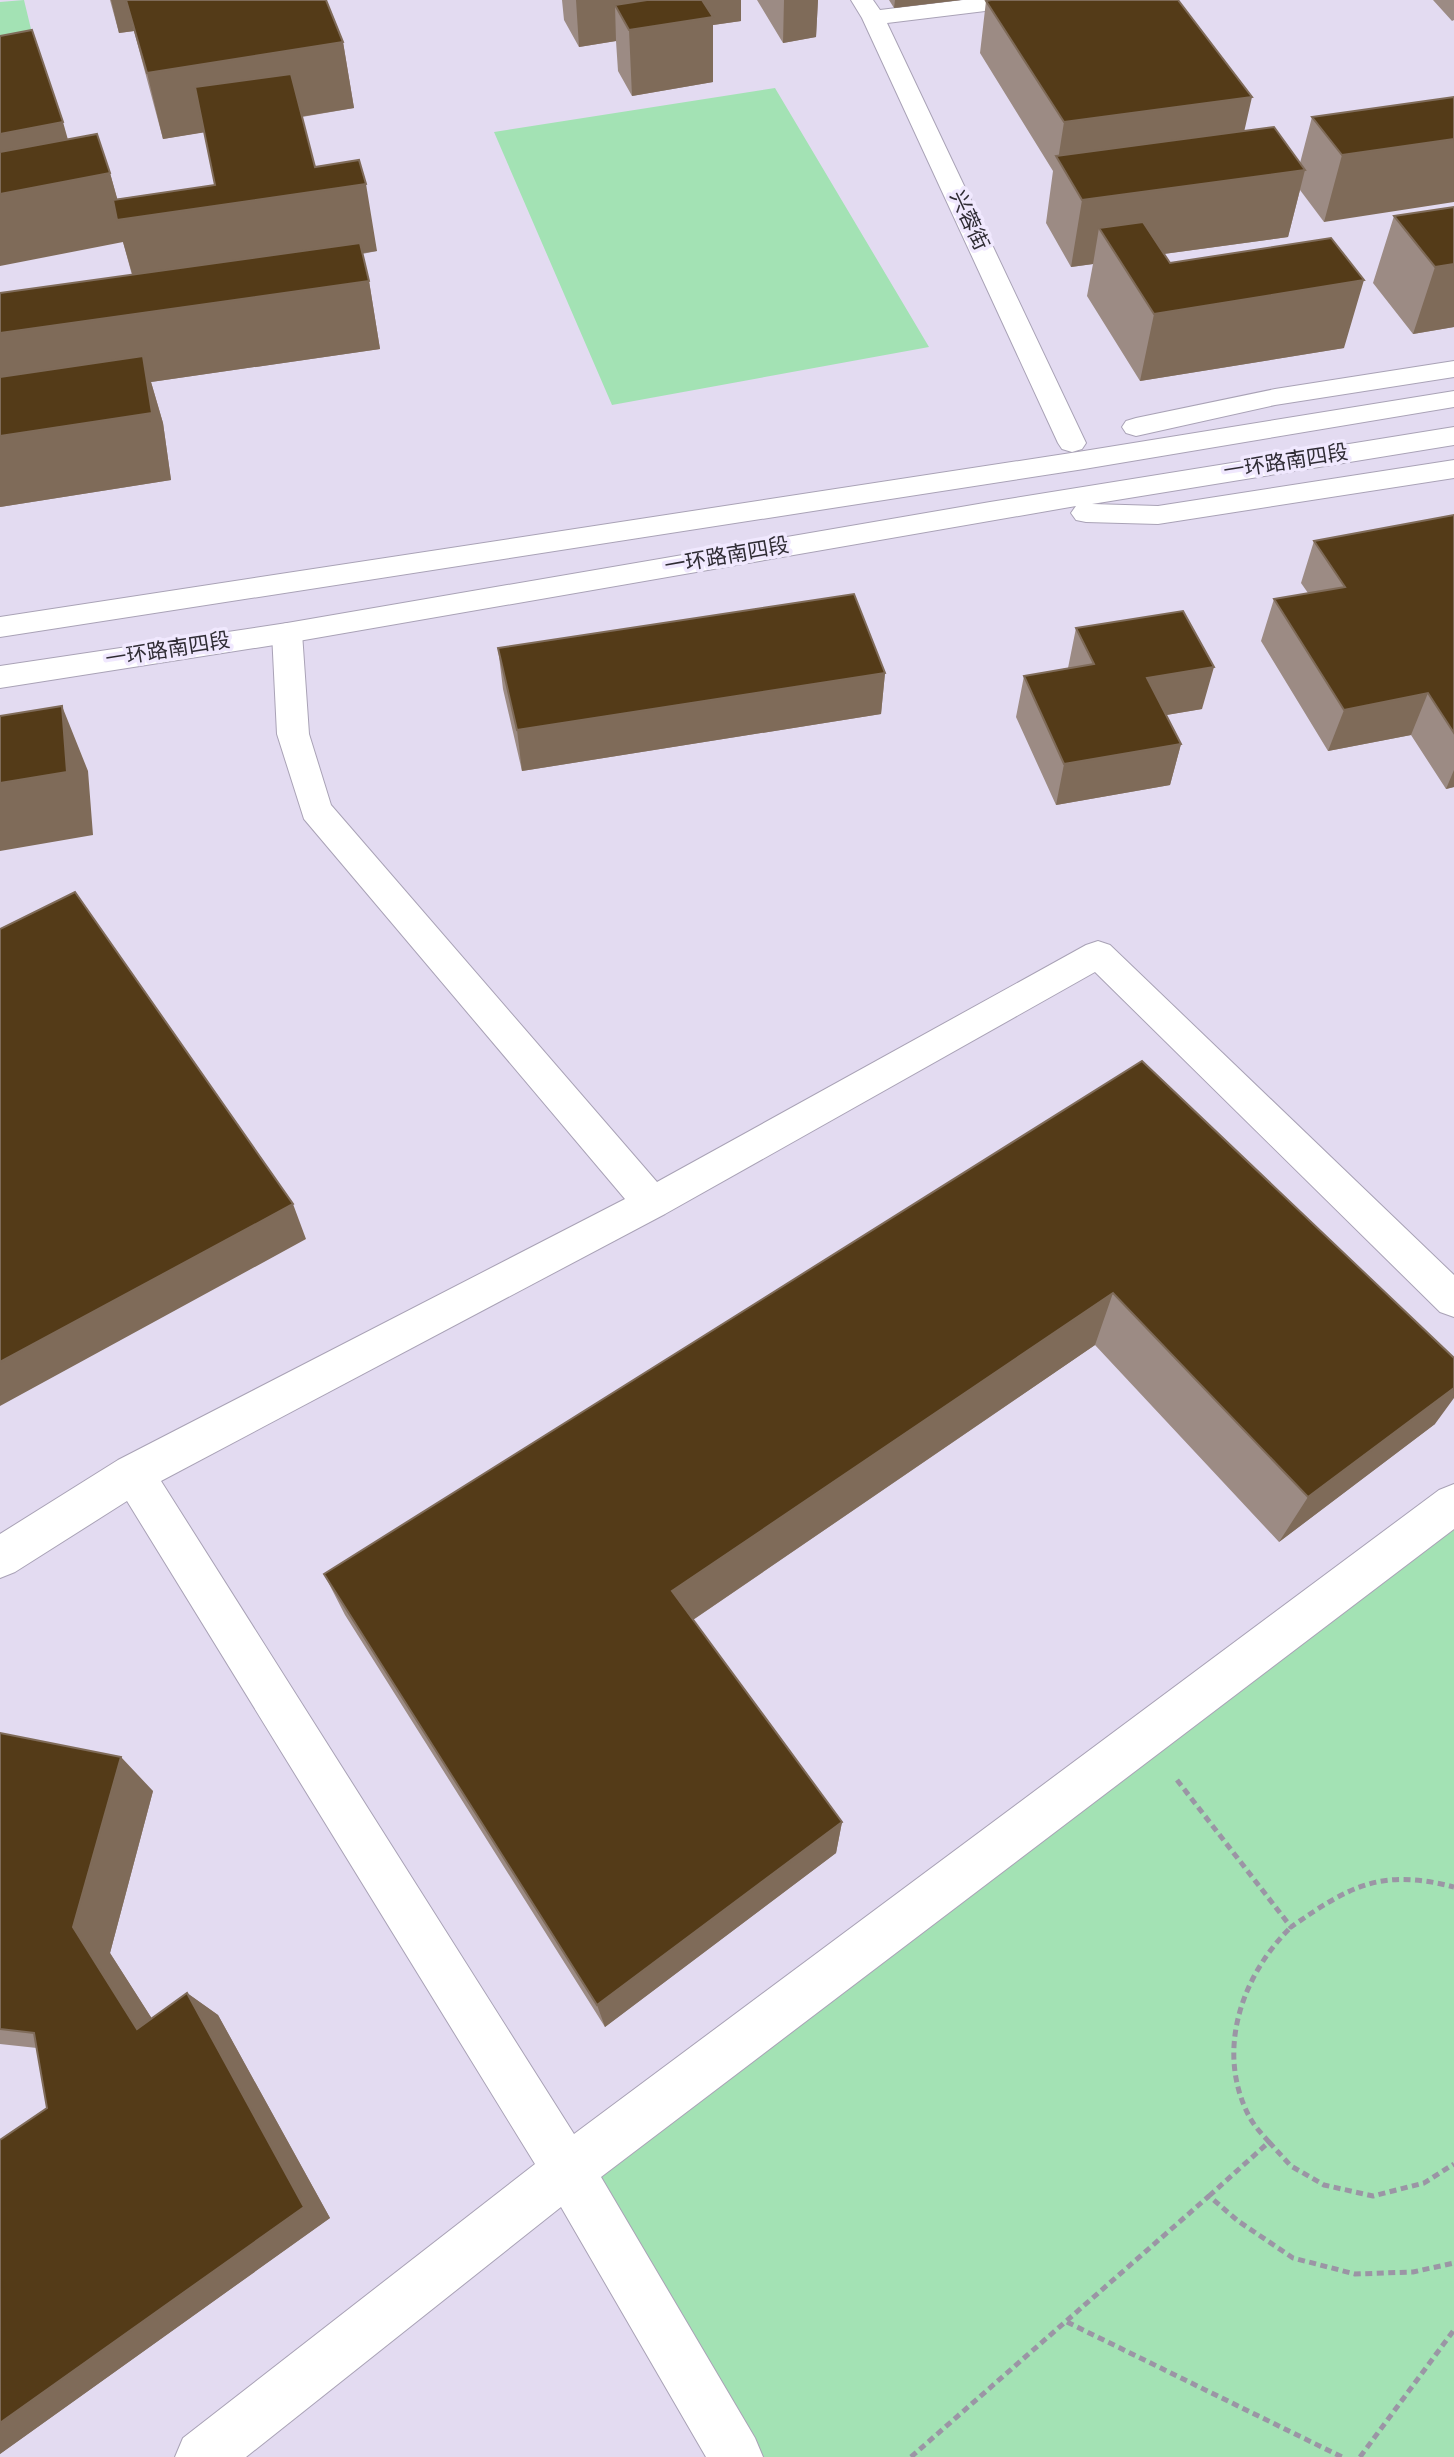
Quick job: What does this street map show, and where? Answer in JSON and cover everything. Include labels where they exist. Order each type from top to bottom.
[{"type":"street","points":[[868,9],[1018,0]]},
{"type":"street","name":"兴蓉街","points":[[868,9],[1072,443]]},
{"type":"street","points":[[955,480],[1072,443],[1217,408],[1454,369]]},
{"type":"street","name":"一环路南四段","points":[[0,627],[955,480],[1454,399]]},
{"type":"street","name":"一环路南四段","points":[[0,677],[287,633],[990,511],[1454,436]]},
{"type":"street","points":[[990,511],[1157,514],[1454,469]]},
{"type":"street","points":[[287,633],[293,734],[316,810],[652,1203]]},
{"type":"street","points":[[0,1558],[132,1474],[652,1203],[1098,954],[1454,1300]]},
{"type":"street","points":[[132,1474],[568,2170],[736,2457]]},
{"type":"street","points":[[202,2457],[568,2170],[1454,1504]]},
{"type":"path","points":[[1144,1738],[1291,1927]]},
{"type":"path","points":[[1454,1887],[1436,1881],[1389,1877],[1337,1895],[1291,1927],[1265,1955],[1248,1985],[1234,2042],[1236,2080],[1249,2117],[1291,2165],[1324,2185],[1373,2196],[1424,2183],[1454,2164]]},
{"type":"path","points":[[912,2457],[1269,2142]]},
{"type":"path","points":[[1209,2196],[1238,2221],[1293,2259],[1355,2274],[1413,2272],[1454,2263]]},
{"type":"path","points":[[1068,2322],[1342,2457]]},
{"type":"path","points":[[1360,2457],[1454,2330]]},
{"type":"green space","points":[[24,0],[43,79],[0,86],[0,2]]},
{"type":"green space","points":[[775,88],[929,347],[612,405],[494,132]]},
{"type":"green space","points":[[1454,1504],[1454,2457],[736,2457],[568,2170]]},
{"type":"building","points":[[126,0],[326,0],[343,42],[147,73]]},
{"type":"building","points":[[647,0],[702,0],[713,17],[629,30],[615,5]]},
{"type":"building","points":[[1178,0],[1252,97],[1064,122],[986,1]]},
{"type":"building","points":[[32,30],[63,122],[0,134],[0,36]]},
{"type":"building","points":[[291,74],[315,167],[359,160],[366,184],[117,220],[113,200],[215,185],[195,87]]},
{"type":"building","points":[[1454,97],[1454,139],[1342,155],[1312,117]]},
{"type":"building","points":[[1274,127],[1305,170],[1082,200],[1056,156]]},
{"type":"building","points":[[97,134],[110,173],[0,194],[0,152]]},
{"type":"building","points":[[1454,207],[1454,264],[1435,267],[1394,216]]},
{"type":"building","points":[[1143,222],[1170,263],[1331,238],[1364,280],[1154,314],[1099,228]]},
{"type":"building","points":[[360,243],[369,281],[0,333],[0,293]]},
{"type":"building","points":[[143,356],[152,413],[0,436],[0,377]]},
{"type":"building","points":[[1454,515],[1454,733],[1428,693],[1344,710],[1274,599],[1345,587],[1314,541]]},
{"type":"building","points":[[854,594],[885,673],[517,730],[498,648]]},
{"type":"building","points":[[1183,611],[1214,667],[1147,678],[1181,744],[1064,764],[1024,676],[1094,664],[1076,628]]},
{"type":"building","points":[[62,706],[67,772],[0,783],[0,716]]},
{"type":"building","points":[[75,892],[293,1204],[0,1362],[0,929]]},
{"type":"building","points":[[1142,1061],[1454,1358],[1454,1388],[1308,1497],[1113,1293],[672,1591],[842,1822],[597,2005],[324,1574]]},
{"type":"building","points":[[0,1733],[121,1757],[73,1927],[137,2029],[187,1993],[304,2207],[0,2423],[0,2140],[47,2108],[34,2033],[0,2029]]}]
